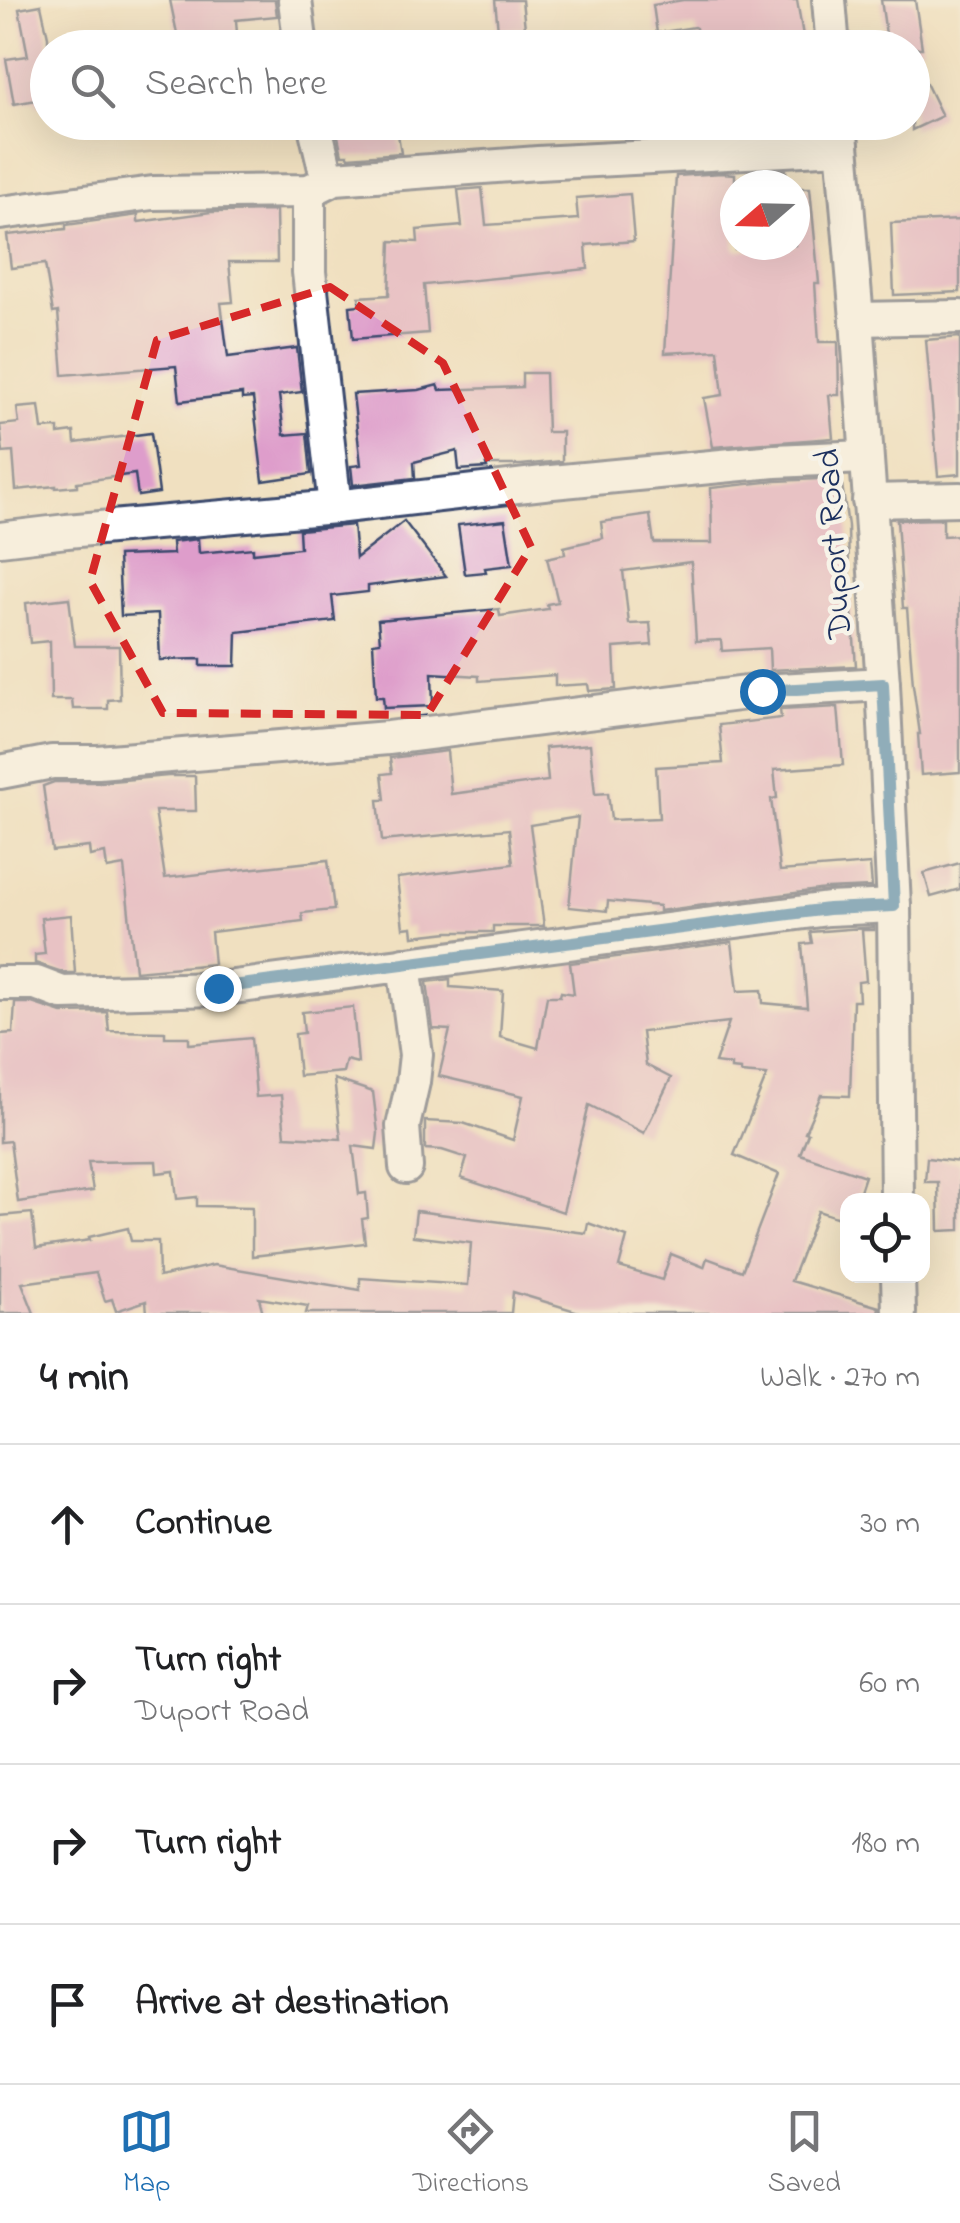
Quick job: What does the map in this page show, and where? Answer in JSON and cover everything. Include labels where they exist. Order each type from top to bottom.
[{"type":"street","points":[[295,0],[299,30]]},
{"type":"street","points":[[829,0],[832,30]]},
{"type":"street","points":[[315,140],[318,186],[310,272],[335,507]]},
{"type":"street","points":[[0,213],[153,193],[318,186],[335,178],[787,140]]},
{"type":"street","name":"Duport Road","points":[[841,140],[883,684],[894,906],[897,1193]]},
{"type":"street","points":[[857,319],[960,317]]},
{"type":"street","points":[[0,539],[552,482],[865,456]]},
{"type":"street","points":[[869,502],[960,499]]},
{"type":"street","points":[[0,772],[52,762],[98,762],[388,738],[762,691],[883,684]]},
{"type":"street","points":[[0,983],[36,982],[62,993],[218,988],[828,909],[894,906]]},
{"type":"street","points":[[404,964],[416,1055],[402,1126],[406,1167]]},
{"type":"street","points":[[898,1283],[899,1313]]},
{"type":"highlighted area","points":[[330,287],[443,363],[531,547],[427,715],[163,713],[90,581],[157,340]]},
{"type":"building","points":[[170,0],[275,0],[277,16],[236,20],[237,30],[176,30]]},
{"type":"building","points":[[495,0],[522,0],[525,28],[498,30]]},
{"type":"building","points":[[683,0],[797,0],[802,30],[657,30],[653,5]]},
{"type":"building","points":[[881,0],[915,0],[919,30],[885,30]]},
{"type":"building","points":[[41,5],[46,30],[30,30],[30,101],[14,104],[6,59],[28,56],[19,9]]},
{"type":"building","points":[[930,91],[942,116],[930,122]]},
{"type":"building","points":[[339,140],[399,140],[401,153],[349,157],[342,155]]},
{"type":"building","points":[[720,173],[720,260],[810,260],[810,188],[819,283],[815,283],[819,342],[838,342],[839,395],[829,395],[833,438],[713,447],[704,398],[723,395],[718,350],[665,353],[676,176]]},
{"type":"building","points":[[482,188],[486,225],[578,219],[576,198],[630,194],[634,241],[586,245],[588,269],[424,285],[428,333],[353,339],[350,306],[360,305],[359,297],[389,295],[391,241],[418,242],[417,230],[462,226],[458,190]]},
{"type":"building","points":[[276,211],[277,262],[229,262],[233,302],[221,303],[228,357],[297,348],[302,392],[279,395],[284,435],[307,433],[311,474],[263,481],[253,398],[242,399],[242,394],[180,401],[176,366],[63,375],[58,312],[53,313],[45,264],[11,268],[7,235],[138,215],[138,222],[211,212]]},
{"type":"building","points":[[960,220],[960,292],[894,295],[891,223]]},
{"type":"building","points":[[960,337],[960,474],[938,476],[926,340]]},
{"type":"building","points":[[522,373],[545,373],[547,432],[562,432],[562,461],[459,470],[457,451],[414,462],[415,478],[353,485],[351,466],[361,465],[353,394],[438,385],[440,390],[522,387]]},
{"type":"building","points":[[39,406],[42,429],[58,428],[58,434],[74,432],[75,443],[151,433],[159,493],[138,496],[135,474],[77,482],[77,486],[16,490],[13,452],[3,453],[0,425],[19,423],[17,408]]},
{"type":"building","points":[[841,478],[848,526],[856,666],[770,670],[769,648],[722,651],[721,640],[696,641],[691,562],[623,571],[629,624],[650,623],[652,645],[614,648],[616,689],[589,691],[588,684],[555,686],[555,675],[479,681],[479,676],[432,673],[433,706],[384,708],[383,697],[376,697],[373,643],[380,642],[378,620],[499,609],[500,616],[548,609],[547,604],[558,602],[547,558],[565,554],[564,547],[603,538],[601,522],[650,515],[654,543],[712,543],[711,488]]},
{"type":"building","points":[[943,519],[943,536],[960,535],[960,772],[921,775],[897,520]]},
{"type":"building","points":[[505,520],[512,565],[465,574],[458,525]]},
{"type":"building","points":[[404,521],[446,576],[368,586],[368,592],[332,596],[335,621],[237,632],[236,666],[201,666],[201,659],[160,660],[158,614],[121,616],[118,556],[173,554],[172,542],[198,539],[199,553],[300,548],[299,530],[353,525],[356,558]]},
{"type":"building","points":[[69,598],[75,646],[119,646],[120,699],[108,700],[108,709],[73,709],[72,700],[51,700],[50,641],[30,643],[26,603]]},
{"type":"building","points":[[838,707],[843,765],[774,770],[777,798],[771,799],[780,871],[870,864],[872,887],[826,889],[659,911],[659,906],[608,901],[607,911],[569,907],[578,817],[530,825],[544,926],[493,926],[493,932],[413,936],[412,927],[403,928],[397,878],[513,864],[509,829],[382,841],[378,800],[385,800],[382,774],[392,773],[390,758],[447,751],[451,794],[548,781],[545,748],[590,744],[595,794],[608,793],[611,820],[659,818],[656,767],[723,763],[719,725],[781,718],[780,710]]},
{"type":"building","points":[[195,776],[196,811],[155,811],[165,878],[328,860],[334,910],[302,913],[303,921],[211,932],[214,964],[135,971],[124,866],[107,869],[105,853],[90,856],[89,847],[52,851],[43,786],[54,782]]},
{"type":"building","points":[[960,863],[960,889],[931,897],[924,873]]},
{"type":"building","points":[[71,915],[75,973],[35,963],[35,955],[45,954],[41,918]]},
{"type":"building","points":[[874,927],[862,930],[866,981],[858,982],[859,1001],[853,1001],[850,1096],[821,1095],[800,1154],[865,1176],[859,1193],[840,1193],[840,1218],[818,1211],[791,1281],[879,1307],[878,1313],[582,1313],[513,1292],[511,1313],[306,1313],[308,1306],[259,1298],[263,1313],[147,1313],[146,1301],[116,1311],[112,1299],[105,1301],[96,1273],[22,1283],[34,1313],[0,1313],[0,1216],[32,1213],[36,1248],[90,1240],[89,1237],[128,1228],[131,1241],[158,1241],[159,1277],[214,1265],[360,1290],[360,1278],[468,1285],[471,1243],[413,1236],[416,1211],[586,1233],[588,1223],[627,1237],[619,1267],[662,1280],[671,1254],[704,1267],[707,1258],[742,1271],[779,1174],[734,1155],[767,1075],[741,1073],[731,1069],[731,1065],[715,1063],[729,1022],[642,1032],[646,1065],[671,1078],[644,1133],[589,1105],[563,1212],[461,1178],[467,1158],[425,1149],[425,1121],[463,1123],[513,1140],[523,1096],[439,1076],[450,1030],[433,1029],[427,982],[450,979],[450,987],[503,991],[500,1037],[538,1048],[547,996],[574,994],[570,963],[732,942],[738,991],[762,990],[763,1003],[807,1007],[802,944],[812,943],[810,932]]},
{"type":"building","points":[[15,1003],[32,1003],[62,1013],[107,1012],[109,1031],[165,1032],[165,1037],[189,1037],[189,1044],[251,1038],[256,1097],[281,1095],[285,1136],[341,1139],[334,1079],[373,1092],[376,1149],[353,1146],[359,1194],[366,1193],[368,1218],[362,1219],[365,1243],[252,1256],[252,1207],[197,1206],[197,1197],[177,1199],[174,1171],[157,1173],[156,1161],[88,1162],[93,1191],[18,1202],[10,1141],[0,1142],[0,1034],[13,1033]]},
{"type":"building","points":[[353,1007],[358,1063],[346,1060],[343,1072],[299,1076],[295,1034],[304,1033],[302,1012]]},
{"type":"building","points":[[927,1158],[960,1162],[960,1230],[939,1231],[938,1182],[925,1182]]},
{"type":"route","points":[[218,988],[828,909],[894,906],[883,684],[762,691]]}]
